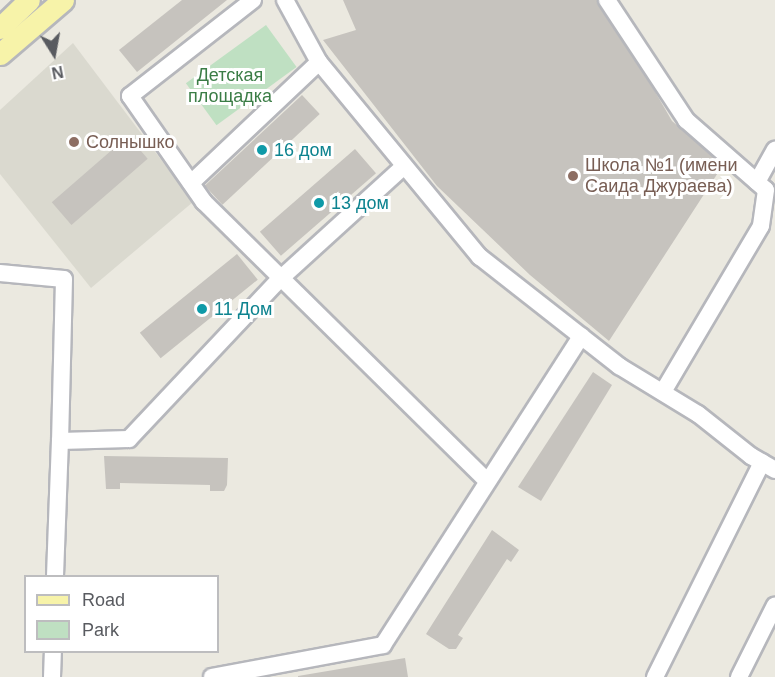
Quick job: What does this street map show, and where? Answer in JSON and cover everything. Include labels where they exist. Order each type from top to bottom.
[{"type":"main road","points":[[0,28],[29,0]]},
{"type":"main road","points":[[0,54],[63,0]]},
{"type":"street","points":[[252,0],[130,96],[204,202],[486,480]]},
{"type":"street","points":[[285,0],[319,62],[403,167],[480,256],[619,366],[663,392],[768,466],[656,677]]},
{"type":"street","points":[[607,0],[686,120],[766,190],[761,226],[663,392]]},
{"type":"street","points":[[191,183],[319,62]]},
{"type":"street","points":[[757,182],[775,150]]},
{"type":"street","points":[[60,441],[129,440],[280,279],[403,167]]},
{"type":"street","points":[[0,273],[64,279],[55,575]]},
{"type":"street","points":[[212,677],[383,645],[486,480],[581,336]]},
{"type":"street","points":[[739,677],[775,605]]},
{"type":"street","points":[[52,677],[53,653]]},
{"type":"shaded area","name":"Солнышко","points":[[73,43],[193,202],[91,288],[0,174],[0,110]]},
{"type":"green space","name":"Детская площадка","points":[[266,25],[297,67],[216,125],[186,83]]},
{"type":"building","points":[[182,0],[227,0],[137,72],[119,50]]},
{"type":"building","name":"Школа №1 (имени Саида Джураева)","points":[[343,0],[602,0],[672,121],[723,165],[609,341],[530,275],[437,186],[323,40],[356,30]]},
{"type":"building","name":"16 дом","points":[[302,95],[320,114],[222,205],[205,186]]},
{"type":"building","points":[[128,136],[148,159],[71,225],[52,202]]},
{"type":"building","name":"13 дом","points":[[355,149],[376,173],[281,256],[260,232]]},
{"type":"building","name":"11 Дом","points":[[237,254],[258,280],[161,358],[140,333]]},
{"type":"building","points":[[593,372],[612,385],[541,501],[518,487]]},
{"type":"building","points":[[104,456],[228,458],[227,485],[224,491],[210,491],[210,485],[120,483],[120,489],[106,489]]},
{"type":"building","points":[[492,530],[519,550],[511,562],[507,559],[458,635],[463,638],[456,649],[449,649],[426,634]]},
{"type":"building","points":[[405,658],[408,677],[298,677],[298,676]]},
{"type":"place","name":"Солнышко","points":[[74,142]]},
{"type":"place","name":"16 дом","points":[[262,150]]},
{"type":"place","name":"Школа №1 (имени Саида Джураева)","points":[[573,176]]},
{"type":"place","name":"13 дом","points":[[319,203]]},
{"type":"place","name":"11 Дом","points":[[202,309]]}]
